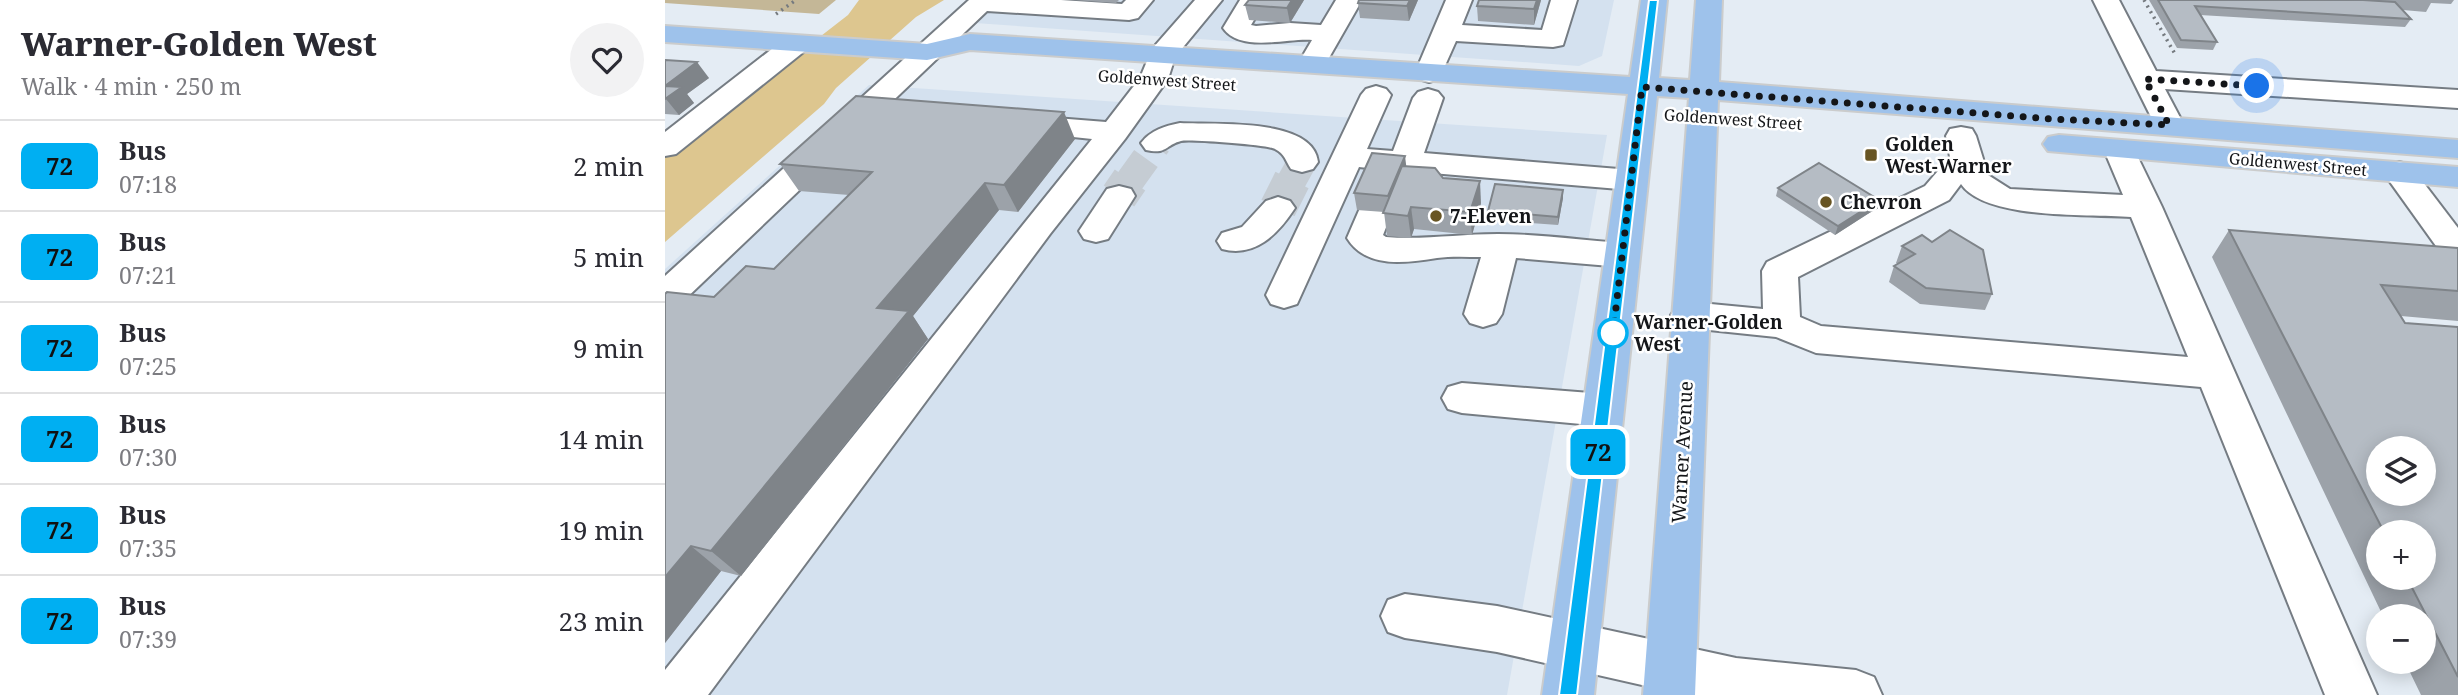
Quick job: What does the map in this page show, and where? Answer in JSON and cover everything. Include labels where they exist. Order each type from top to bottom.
[{"type":"main road","points":[[1568,695],[1654,0]]},
{"type":"main road","name":"Warner Avenue","points":[[1670,682],[1709,0]]},
{"type":"main road","name":"Goldenwest Street","points":[[665,34],[927,52],[948,65],[1312,65],[1428,85],[1702,103],[2169,125],[2458,149]]},
{"type":"main road","name":"Goldenwest Street","points":[[1158,67],[1376,95],[1428,85]]},
{"type":"main road","name":"Goldenwest Street","points":[[1702,103],[1963,146],[2120,150],[2458,177]]},
{"type":"main road","points":[[2422,146],[2458,154]]},
{"type":"lane","points":[[677,695],[1038,226],[1114,132],[1158,67],[1209,0]]},
{"type":"lane","points":[[1253,0],[1238,22],[1236,28],[1240,32],[1258,35],[1288,31],[1330,34]]},
{"type":"lane","points":[[1312,65],[1349,0]]},
{"type":"lane","points":[[1459,0],[1401,162],[1364,238],[1377,248],[1415,251],[1439,246],[1503,245],[1622,255]]},
{"type":"lane","points":[[1447,32],[1553,38],[1564,0]]},
{"type":"lane","points":[[2106,0],[2169,125]]},
{"type":"lane","points":[[665,297],[983,1],[1134,6]]},
{"type":"lane","points":[[665,147],[796,44]]},
{"type":"lane","points":[[2145,79],[2458,99]]},
{"type":"lane","points":[[1284,295],[1376,95]]},
{"type":"lane","points":[[865,111],[903,114]]},
{"type":"lane","points":[[993,122],[1114,132]]},
{"type":"lane","points":[[1157,142],[1180,132],[1279,138],[1301,152],[1302,162]]},
{"type":"lane","points":[[1963,146],[1967,172],[1988,193],[2005,199],[2086,206],[2145,207]]},
{"type":"lane","points":[[1782,324],[1780,271],[1937,193],[1963,146]]},
{"type":"lane","points":[[2120,150],[2351,695]]},
{"type":"lane","points":[[1349,158],[1631,180]]},
{"type":"lane","points":[[2399,173],[2458,252]]},
{"type":"lane","points":[[1096,231],[1119,196]]},
{"type":"lane","points":[[1234,241],[1254,234],[1278,208]]},
{"type":"lane","points":[[1483,314],[1503,245]]},
{"type":"lane","points":[[1691,315],[1782,324],[1816,339],[2216,374]]},
{"type":"lane","points":[[1462,398],[1603,410]]},
{"type":"lane","points":[[1405,616],[1497,629],[1575,645],[1670,682],[1736,682],[1856,695]]},
{"type":"shaded area","points":[[665,0],[836,0],[819,14],[665,3]]},
{"type":"shaded area","points":[[859,0],[944,0],[916,17],[836,88],[824,104],[665,242],[665,157],[848,15]]},
{"type":"shaded area","points":[[968,0],[1614,0],[1602,56],[1579,66],[946,21]]},
{"type":"shaded area","points":[[869,85],[1607,135],[1507,695],[665,695],[665,269]]},
{"type":"building","points":[[1249,0],[1292,0],[1287,8],[1245,5]]},
{"type":"building","points":[[1359,0],[1410,0],[1407,6],[1358,3]]},
{"type":"building","points":[[1479,0],[1537,0],[1534,9],[1477,6]]},
{"type":"building","points":[[2158,0],[2395,2],[2411,19],[2195,6],[2217,42],[2181,40]]},
{"type":"building","points":[[665,60],[697,62],[665,86]]},
{"type":"building","points":[[665,86],[682,87],[665,99]]},
{"type":"building","points":[[856,96],[1064,112],[1004,185],[985,183],[877,308],[909,311],[711,551],[691,546],[665,577],[665,294],[667,292],[714,297],[746,266],[774,269],[872,172],[780,164]]},
{"type":"building","points":[[1372,153],[1405,156],[1388,196],[1354,193]]},
{"type":"building","name":"Chevron","points":[[1819,163],[1879,200],[1838,226],[1778,188]]},
{"type":"building","points":[[1402,166],[1435,168],[1443,178],[1480,181],[1470,212],[1411,207],[1408,216],[1383,213]]},
{"type":"building","points":[[1495,184],[1563,190],[1558,217],[1488,211]]},
{"type":"building","points":[[1950,230],[1983,250],[1992,294],[1926,288],[1894,266],[1915,254],[1902,246],[1922,235],[1932,242]]},
{"type":"building","points":[[2229,230],[2458,248],[2458,291],[2381,285],[2405,323],[2458,327],[2458,677],[2436,634],[2436,604],[2420,604],[2413,590],[2436,590],[2436,520],[2378,520],[2371,506],[2436,506],[2436,436],[2366,436],[2366,497]]},
{"type":"tunnel","points":[[1129,182],[1157,143]]},
{"type":"tunnel","points":[[1291,182],[1302,162]]},
{"type":"tunnel","points":[[1119,196],[1130,180]]},
{"type":"tunnel","points":[[1278,208],[1291,182]]},
{"type":"bus line","name":"72","points":[[1568,695],[1638,112],[1654,0]]},
{"type":"place","name":"Golden West-Warner","points":[[1871,155]]},
{"type":"place","name":"Chevron","points":[[1826,202]]},
{"type":"place","name":"7-Eleven","points":[[1436,216]]},
{"type":"place","name":"Warner-Golden West","points":[[1613,333]]},
{"type":"route","points":[[1613,333],[1642,87],[2053,119],[2169,125],[2145,79],[2257,86]]}]
